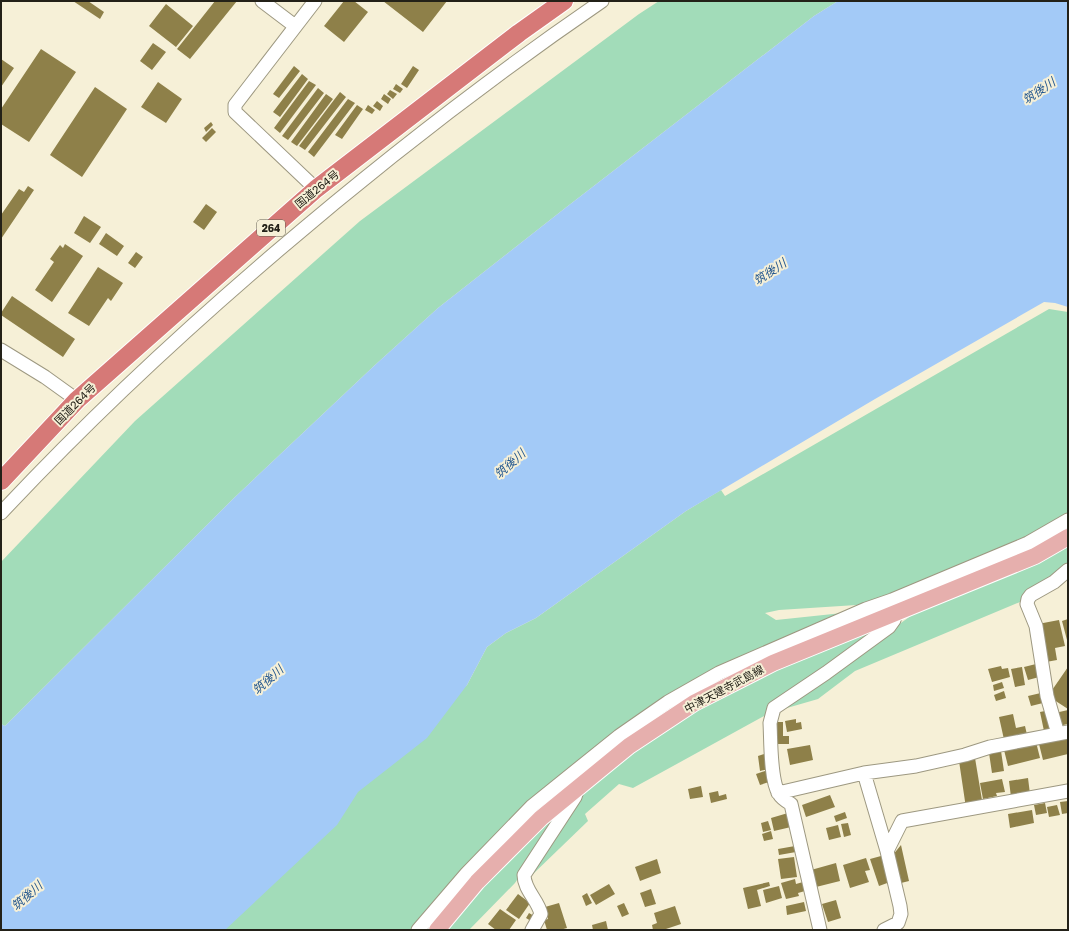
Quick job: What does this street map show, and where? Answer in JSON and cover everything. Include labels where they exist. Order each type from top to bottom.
[{"type":"highway","name":"国道264号","points":[[1,481],[77,400],[316,189],[519,33],[564,1]]},
{"type":"main road","name":"中津天建寺武島線","points":[[437,930],[477,882],[541,818],[629,746],[694,703],[773,663],[1035,556],[1068,537]]},
{"type":"street","points":[[262,1],[296,26]]},
{"type":"street","points":[[315,1],[234,105],[235,112],[316,189]]},
{"type":"street","points":[[1,513],[111,402],[209,310],[333,204],[439,119],[602,1]]},
{"type":"street","points":[[1,350],[45,377],[77,400]]},
{"type":"street","points":[[418,930],[467,873],[532,806],[619,736],[668,702],[719,673],[866,609],[892,600],[1028,543],[1068,520]]},
{"type":"street","points":[[778,793],[864,773],[916,766],[965,755],[990,747],[1063,733],[1047,696],[1036,626],[1028,604],[1028,599],[1031,595],[1054,582],[1068,570]]},
{"type":"street","points":[[820,930],[791,804],[783,799],[778,793],[773,778],[770,723],[774,708],[826,673],[889,626],[894,620],[896,612]]},
{"type":"street","points":[[864,773],[887,851],[901,914],[898,923],[884,930]]},
{"type":"street","points":[[532,930],[541,914],[540,907],[524,882],[524,875],[575,798],[579,786]]},
{"type":"street","points":[[887,851],[902,821],[1068,791]]},
{"type":"green space","points":[[659,1],[838,1],[814,16],[438,308],[375,365],[235,497],[5,726],[1,724],[1,562],[135,421],[360,221],[639,14]]},
{"type":"green space","points":[[1049,309],[1068,312],[1068,517],[1026,541],[872,604],[779,610],[765,613],[776,620],[852,612],[716,671],[529,804],[414,930],[217,930],[359,768],[467,685],[487,647],[506,633],[536,618],[686,511],[721,490],[725,496]]},
{"type":"green space","points":[[1068,545],[1068,565],[1061,573],[1024,593],[1020,602],[855,671],[818,699],[780,710],[912,615]]},
{"type":"green space","points":[[886,625],[766,715],[633,788],[619,784],[585,814],[588,821],[532,875],[589,786],[639,746],[704,705],[782,665]]},
{"type":"green space","points":[[568,803],[515,883],[469,930],[445,930],[482,885]]},
{"type":"water","name":"筑後川","points":[[838,1],[1068,1],[1068,307],[1055,303],[1044,302],[875,399],[686,511],[536,618],[506,633],[487,647],[467,685],[427,738],[358,792],[337,825],[225,930],[1,930],[1,724],[5,726],[235,497],[375,365],[438,308],[814,16]]},
{"type":"building","points":[[73,1],[88,1],[104,12],[100,19]]},
{"type":"building","points":[[215,1],[237,1],[190,59],[177,49]]},
{"type":"building","points":[[344,1],[354,1],[368,12],[344,42],[324,26]]},
{"type":"building","points":[[383,1],[447,1],[423,32]]},
{"type":"building","points":[[166,4],[193,26],[176,47],[149,26]]},
{"type":"building","points":[[153,43],[166,52],[152,70],[140,61]]},
{"type":"building","points":[[41,49],[76,72],[29,142],[1,124],[1,109]]},
{"type":"building","points":[[1,59],[14,68],[1,87]]},
{"type":"building","points":[[294,66],[300,71],[279,98],[273,94]]},
{"type":"building","points":[[413,66],[419,70],[407,88],[401,84]]},
{"type":"building","points":[[302,74],[308,79],[280,117],[273,112]]},
{"type":"building","points":[[309,81],[316,85],[280,133],[274,128]]},
{"type":"building","points":[[158,82],[182,99],[166,123],[141,107]]},
{"type":"building","points":[[396,84],[403,89],[400,93],[393,89]]},
{"type":"building","points":[[95,87],[127,109],[82,177],[50,155]]},
{"type":"building","points":[[318,88],[324,93],[288,140],[282,136]]},
{"type":"building","points":[[390,90],[397,94],[393,99],[387,94]]},
{"type":"building","points":[[340,92],[346,97],[305,150],[299,146]]},
{"type":"building","points":[[326,94],[333,99],[297,146],[291,142]]},
{"type":"building","points":[[384,94],[391,99],[388,104],[381,99]]},
{"type":"building","points":[[348,99],[355,103],[314,157],[308,152]]},
{"type":"building","points":[[377,101],[383,106],[380,111],[373,106]]},
{"type":"building","points":[[357,105],[363,109],[342,139],[335,135]]},
{"type":"building","points":[[368,105],[375,110],[372,114],[365,110]]},
{"type":"building","points":[[211,122],[213,125],[206,132],[204,128]]},
{"type":"building","points":[[212,128],[216,132],[206,142],[202,138]]},
{"type":"building","points":[[28,186],[34,190],[1,239],[1,215],[19,189],[24,192]]},
{"type":"building","points":[[206,204],[217,212],[204,230],[193,222]]},
{"type":"building","points":[[84,216],[101,227],[90,243],[74,233]]},
{"type":"building","points":[[106,233],[124,246],[117,256],[99,244]]},
{"type":"building","points":[[65,244],[83,256],[52,302],[35,290],[54,262],[50,259],[60,245],[63,248]]},
{"type":"building","points":[[136,252],[143,257],[135,268],[128,263]]},
{"type":"building","points":[[98,267],[123,283],[111,301],[108,298],[89,326],[68,313]]},
{"type":"building","points":[[12,296],[75,339],[63,357],[1,315]]},
{"type":"building","points":[[1068,619],[1068,640],[1067,640],[1062,621]]},
{"type":"building","points":[[1059,620],[1065,646],[1055,648],[1057,660],[1046,662],[1038,624]]},
{"type":"building","points":[[1040,663],[1043,676],[1028,680],[1024,667]]},
{"type":"building","points":[[1001,666],[1002,669],[1008,668],[1010,677],[992,682],[988,669]]},
{"type":"building","points":[[1022,667],[1025,685],[1015,687],[1011,669]]},
{"type":"building","points":[[1068,667],[1068,709],[1048,696]]},
{"type":"building","points":[[1002,682],[1004,688],[994,691],[993,685]]},
{"type":"building","points":[[1004,691],[1006,698],[996,701],[994,695]]},
{"type":"building","points":[[1045,692],[1047,702],[1031,706],[1028,696]]},
{"type":"building","points":[[1050,710],[1054,729],[1044,731],[1040,712]]},
{"type":"building","points":[[1068,710],[1068,724],[1058,726],[1055,713]]},
{"type":"building","points":[[1013,714],[1016,728],[1025,726],[1028,739],[1005,744],[999,717]]},
{"type":"building","points":[[796,719],[796,723],[801,722],[802,729],[787,732],[785,721]]},
{"type":"building","points":[[777,722],[783,722],[783,736],[789,736],[789,744],[776,744]]},
{"type":"building","points":[[1068,733],[1068,754],[1043,760],[1038,740]]},
{"type":"building","points":[[1036,742],[1040,758],[1008,766],[1004,750]]},
{"type":"building","points":[[810,745],[813,760],[790,765],[787,749]]},
{"type":"building","points":[[1001,751],[1004,771],[992,773],[989,753]]},
{"type":"building","points":[[767,753],[769,769],[760,771],[758,756]]},
{"type":"building","points":[[975,758],[983,806],[966,808],[959,761]]},
{"type":"building","points":[[768,770],[772,781],[760,785],[756,774]]},
{"type":"building","points":[[1028,778],[1030,794],[1011,797],[1009,781]]},
{"type":"building","points":[[1002,779],[1005,792],[996,793],[997,796],[983,799],[980,783]]},
{"type":"building","points":[[701,786],[703,797],[690,799],[688,789]]},
{"type":"building","points":[[718,791],[719,796],[726,794],[727,799],[711,803],[709,793]]},
{"type":"building","points":[[830,795],[835,807],[806,817],[802,805]]},
{"type":"building","points":[[1068,801],[1068,813],[1062,814],[1060,802]]},
{"type":"building","points":[[1045,803],[1047,813],[1036,815],[1034,805]]},
{"type":"building","points":[[1057,805],[1060,815],[1049,817],[1047,807]]},
{"type":"building","points":[[1032,810],[1034,823],[1010,828],[1008,814]]},
{"type":"building","points":[[845,812],[847,818],[836,822],[834,816]]},
{"type":"building","points":[[788,813],[791,827],[774,831],[771,818]]},
{"type":"building","points":[[768,821],[771,830],[763,832],[761,823]]},
{"type":"building","points":[[848,823],[851,835],[844,837],[841,824]]},
{"type":"building","points":[[838,825],[841,837],[829,840],[826,828]]},
{"type":"building","points":[[771,831],[773,839],[764,841],[762,834]]},
{"type":"building","points":[[901,845],[909,881],[897,884],[892,856]]},
{"type":"building","points":[[795,846],[796,852],[779,855],[778,849]]},
{"type":"building","points":[[881,856],[890,882],[879,886],[870,859]]},
{"type":"building","points":[[794,857],[797,877],[781,879],[778,859]]},
{"type":"building","points":[[866,858],[870,870],[865,871],[869,882],[850,888],[843,865]]},
{"type":"building","points":[[657,859],[661,873],[640,881],[635,867]]},
{"type":"building","points":[[836,863],[840,881],[816,887],[811,870]]},
{"type":"building","points":[[795,879],[796,884],[803,882],[805,891],[798,893],[799,896],[786,899],[781,883]]},
{"type":"building","points":[[769,882],[770,886],[757,890],[761,906],[748,909],[743,888]]},
{"type":"building","points":[[609,884],[615,894],[596,905],[590,895]]},
{"type":"building","points":[[779,886],[782,898],[766,903],[763,890]]},
{"type":"building","points":[[651,889],[656,904],[645,907],[640,893]]},
{"type":"building","points":[[587,893],[592,903],[586,906],[582,896]]},
{"type":"building","points":[[518,894],[530,903],[519,919],[506,910]]},
{"type":"building","points":[[836,900],[841,918],[828,922],[822,904]]},
{"type":"building","points":[[804,902],[806,911],[787,915],[786,906]]},
{"type":"building","points":[[559,903],[567,928],[560,930],[547,930],[544,920],[548,919],[545,907]]},
{"type":"building","points":[[624,903],[629,914],[622,917],[617,906]]},
{"type":"building","points":[[675,906],[681,924],[663,930],[653,930],[652,925],[657,923],[654,913]]},
{"type":"building","points":[[500,909],[516,920],[509,930],[496,930],[488,924]]},
{"type":"building","points":[[529,913],[534,916],[531,921],[526,918]]},
{"type":"building","points":[[606,921],[608,930],[593,930],[592,925]]}]
